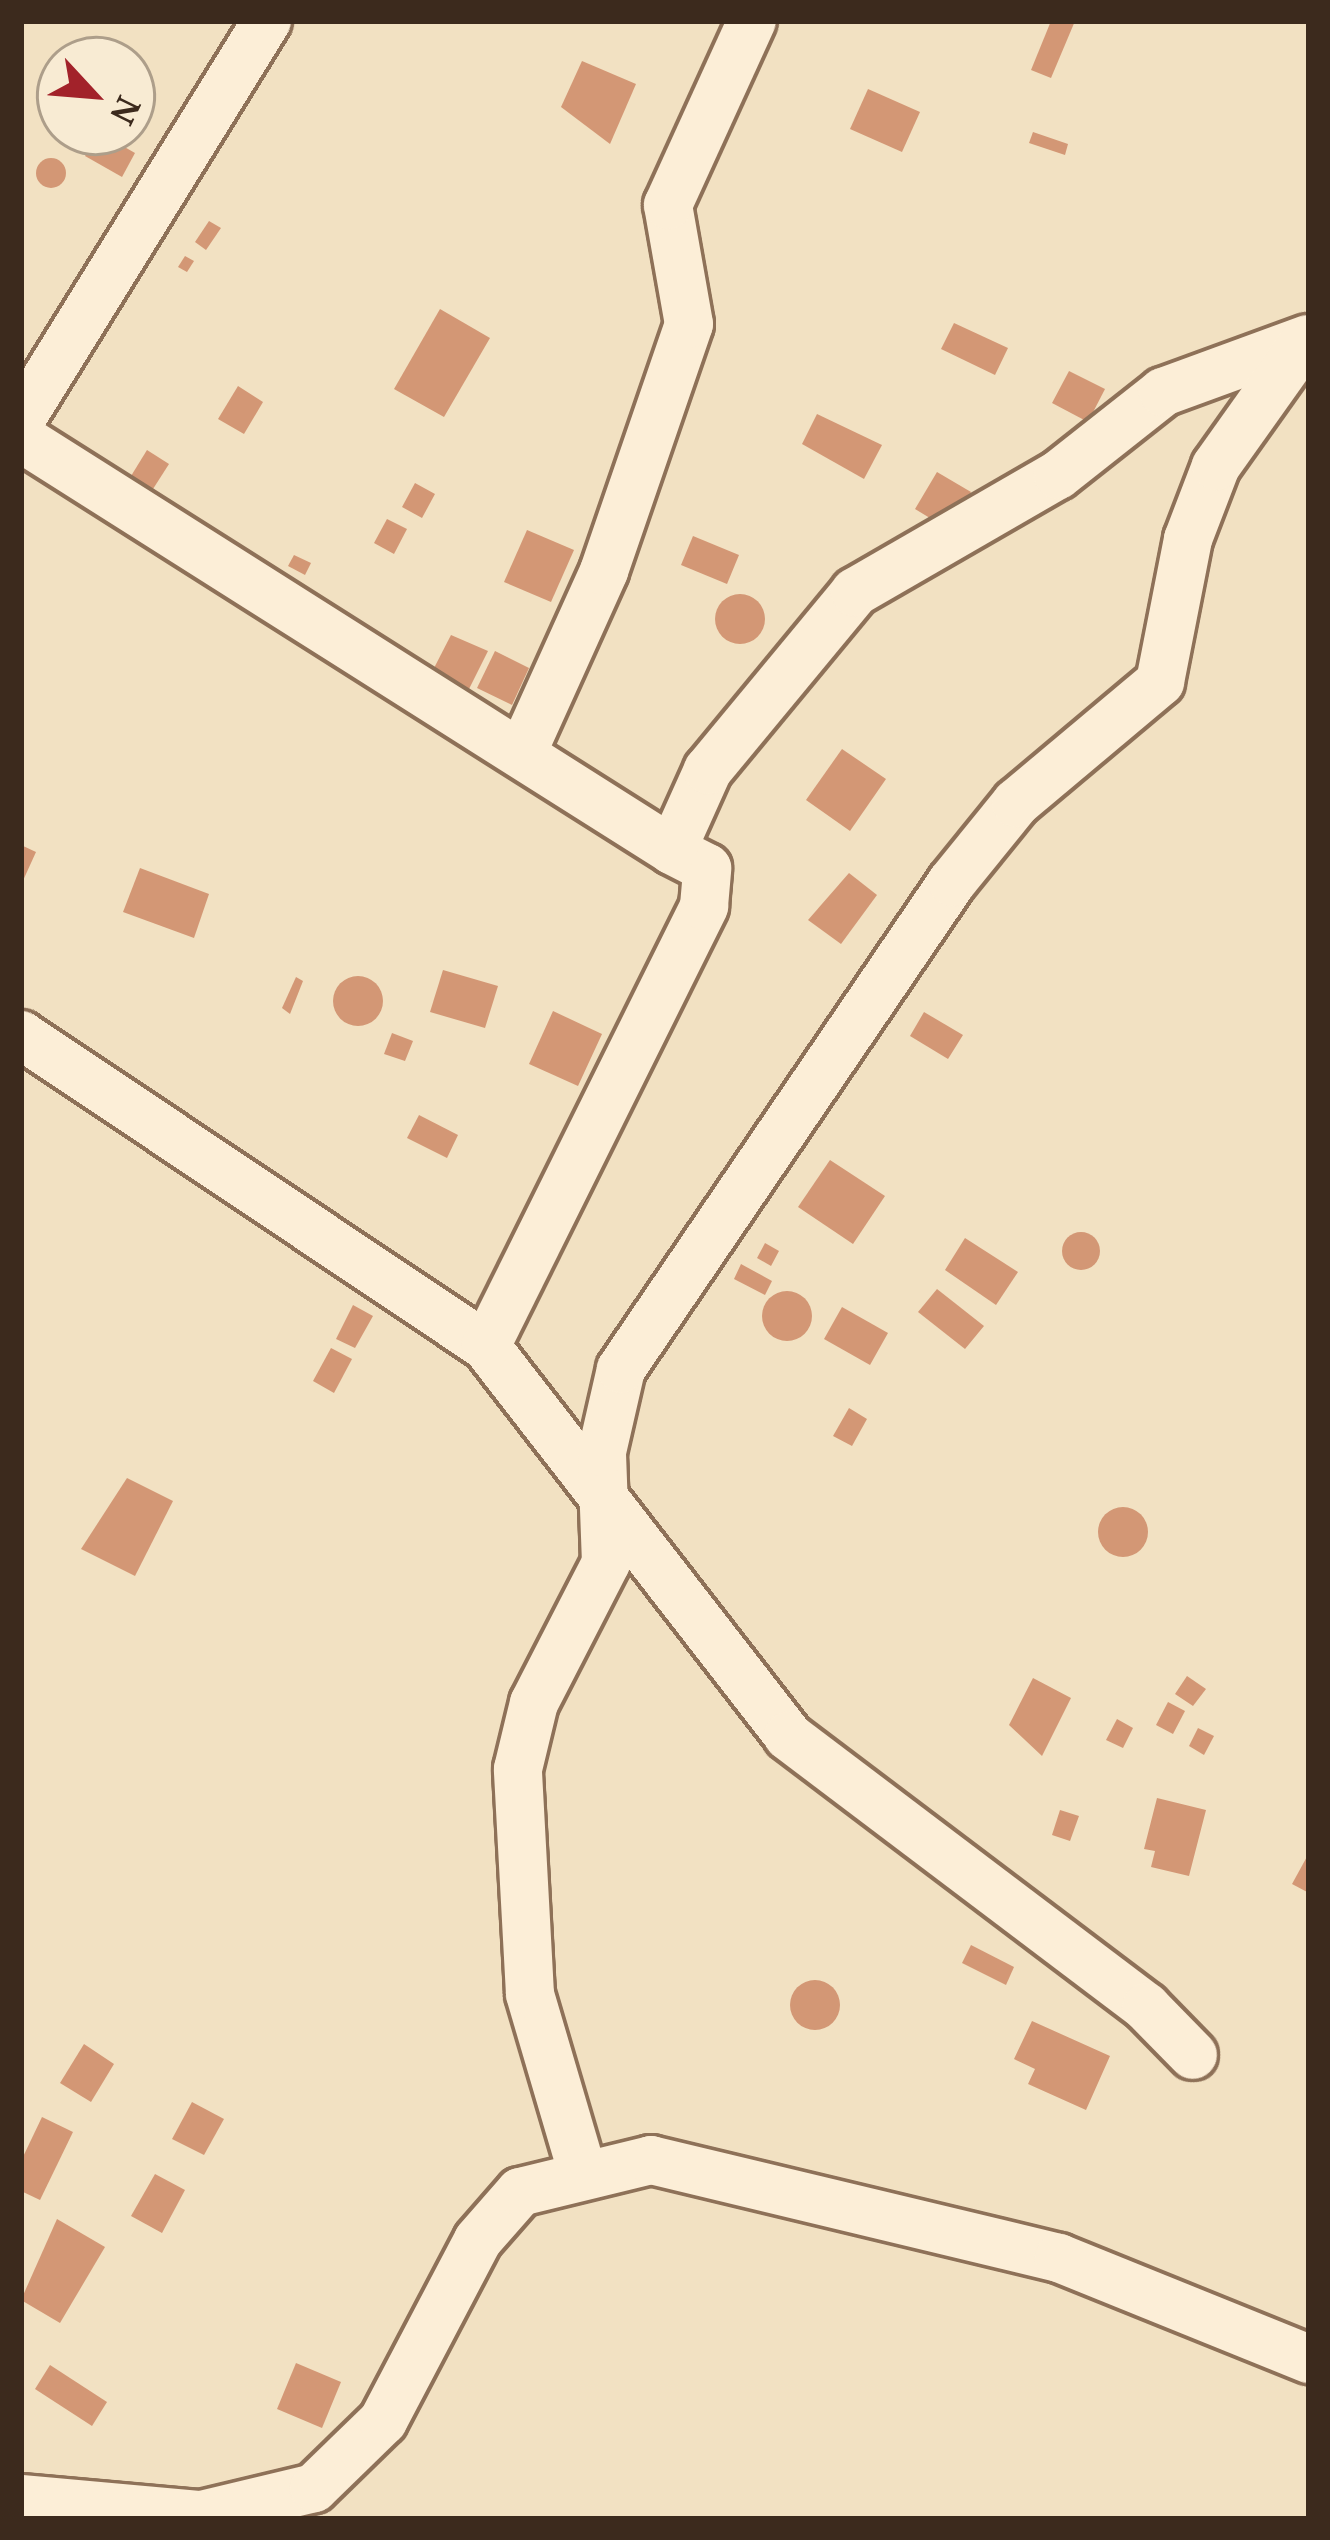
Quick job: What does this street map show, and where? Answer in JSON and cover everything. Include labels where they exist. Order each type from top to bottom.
[{"type":"street","points":[[21,419],[267,21]]},
{"type":"street","points":[[522,753],[604,572],[688,324],[668,205],[752,21]]},
{"type":"street","points":[[672,850],[708,770],[856,592],[1058,475],[1163,392],[1306,340]]},
{"type":"street","points":[[582,2171],[530,1994],[518,1769],[534,1702],[606,1564],[608,1510],[602,1452],[621,1369],[952,882],[1016,803],[1160,682],[1188,539],[1216,466],[1306,340]]},
{"type":"street","points":[[21,438],[707,868],[704,906],[486,1346]]},
{"type":"street","points":[[21,1035],[486,1346],[608,1510],[788,1736],[1193,2055]]},
{"type":"street","points":[[21,2499],[201,2515],[314,2488],[383,2421],[478,2240],[520,2192],[582,2171],[651,2160],[828,2194],[1058,2258],[1309,2359]]},
{"type":"building","points":[[1051,21],[1075,21],[1051,78],[1031,70]]},
{"type":"building","points":[[582,61],[636,84],[610,144],[561,107]]},
{"type":"building","points":[[868,89],[920,112],[902,152],[850,129]]},
{"type":"building","points":[[1033,132],[1068,144],[1065,155],[1029,143]]},
{"type":"building","points":[[85,156],[133,156],[122,177]]},
{"type":"building","points":[[51,158],[62,162],[66,173],[62,184],[51,188],[40,184],[36,173],[40,162]]},
{"type":"building","points":[[209,221],[221,228],[206,250],[195,242]]},
{"type":"building","points":[[185,256],[194,261],[187,272],[178,267]]},
{"type":"building","points":[[440,309],[490,338],[444,417],[394,389]]},
{"type":"building","points":[[954,323],[1008,348],[995,375],[941,349]]},
{"type":"building","points":[[1069,371],[1105,389],[1088,422],[1052,403]]},
{"type":"building","points":[[238,386],[263,402],[244,434],[218,419]]},
{"type":"building","points":[[817,414],[882,445],[864,479],[802,444]]},
{"type":"building","points":[[147,450],[169,464],[153,489],[131,476]]},
{"type":"building","points":[[937,472],[971,492],[948,529],[915,509]]},
{"type":"building","points":[[415,483],[435,494],[422,518],[402,507]]},
{"type":"building","points":[[387,519],[407,529],[394,554],[374,543]]},
{"type":"building","points":[[527,530],[574,550],[551,602],[504,582]]},
{"type":"building","points":[[693,536],[739,555],[727,584],[681,565]]},
{"type":"building","points":[[294,555],[311,563],[305,575],[288,566]]},
{"type":"building","points":[[740,594],[758,601],[765,619],[758,637],[740,644],[722,637],[715,619],[722,601]]},
{"type":"building","points":[[451,635],[488,651],[469,689],[433,670]]},
{"type":"building","points":[[495,651],[529,668],[512,705],[477,688]]},
{"type":"building","points":[[842,749],[886,779],[850,831],[806,800]]},
{"type":"building","points":[[21,845],[36,852],[21,885]]},
{"type":"building","points":[[140,868],[209,894],[194,938],[123,912]]},
{"type":"building","points":[[849,873],[877,895],[841,944],[808,920]]},
{"type":"building","points":[[443,970],[498,986],[485,1028],[430,1012]]},
{"type":"building","points":[[358,976],[376,983],[383,1001],[376,1019],[358,1026],[340,1019],[333,1001],[340,983]]},
{"type":"building","points":[[296,977],[303,981],[290,1014],[282,1008]]},
{"type":"building","points":[[553,1011],[602,1034],[578,1086],[529,1064]]},
{"type":"building","points":[[924,1012],[963,1035],[948,1059],[910,1036]]},
{"type":"building","points":[[392,1033],[413,1041],[405,1061],[384,1054]]},
{"type":"building","points":[[419,1115],[458,1135],[447,1158],[407,1138]]},
{"type":"building","points":[[830,1160],[885,1196],[853,1244],[798,1207]]},
{"type":"building","points":[[1081,1232],[1094,1238],[1100,1251],[1094,1264],[1081,1270],[1068,1264],[1062,1251],[1068,1238]]},
{"type":"building","points":[[965,1238],[1018,1272],[996,1305],[945,1270]]},
{"type":"building","points":[[765,1243],[779,1251],[771,1266],[757,1258]]},
{"type":"building","points":[[741,1264],[772,1281],[765,1295],[734,1279]]},
{"type":"building","points":[[937,1289],[984,1326],[965,1349],[918,1312]]},
{"type":"building","points":[[787,1291],[805,1298],[812,1316],[805,1334],[787,1341],[769,1334],[762,1316],[769,1298]]},
{"type":"building","points":[[353,1305],[373,1316],[355,1348],[336,1339]]},
{"type":"building","points":[[842,1307],[888,1333],[870,1365],[824,1339]]},
{"type":"building","points":[[331,1348],[352,1359],[334,1393],[313,1381]]},
{"type":"building","points":[[849,1408],[867,1419],[852,1446],[833,1436]]},
{"type":"building","points":[[127,1478],[173,1501],[135,1576],[81,1549]]},
{"type":"building","points":[[1123,1507],[1141,1514],[1148,1532],[1141,1550],[1123,1557],[1105,1550],[1098,1532],[1105,1514]]},
{"type":"building","points":[[1187,1676],[1206,1689],[1193,1706],[1175,1694]]},
{"type":"building","points":[[1033,1678],[1071,1698],[1042,1756],[1009,1725]]},
{"type":"building","points":[[1168,1702],[1185,1711],[1173,1734],[1156,1725]]},
{"type":"building","points":[[1117,1719],[1133,1728],[1123,1748],[1106,1740]]},
{"type":"building","points":[[1198,1728],[1214,1736],[1204,1755],[1189,1746]]},
{"type":"building","points":[[1157,1798],[1206,1810],[1189,1876],[1151,1867],[1155,1851],[1144,1849]]},
{"type":"building","points":[[1060,1810],[1079,1816],[1070,1841],[1052,1835]]},
{"type":"building","points":[[1309,1853],[1309,1893],[1292,1884]]},
{"type":"building","points":[[971,1945],[1014,1967],[1006,1985],[962,1963]]},
{"type":"building","points":[[815,1980],[833,1987],[840,2005],[833,2023],[815,2030],[797,2023],[790,2005],[797,1987]]},
{"type":"building","points":[[1032,2021],[1110,2056],[1086,2110],[1028,2084],[1035,2069],[1014,2059]]},
{"type":"building","points":[[84,2044],[114,2064],[91,2102],[60,2083]]},
{"type":"building","points":[[192,2102],[224,2119],[204,2155],[172,2139]]},
{"type":"building","points":[[42,2117],[73,2132],[40,2200],[21,2191],[21,2161]]},
{"type":"building","points":[[155,2174],[185,2190],[162,2233],[131,2216]]},
{"type":"building","points":[[57,2219],[105,2247],[60,2323],[21,2300]]},
{"type":"building","points":[[296,2363],[341,2382],[322,2428],[277,2409]]},
{"type":"building","points":[[50,2365],[107,2402],[92,2426],[35,2389]]}]
